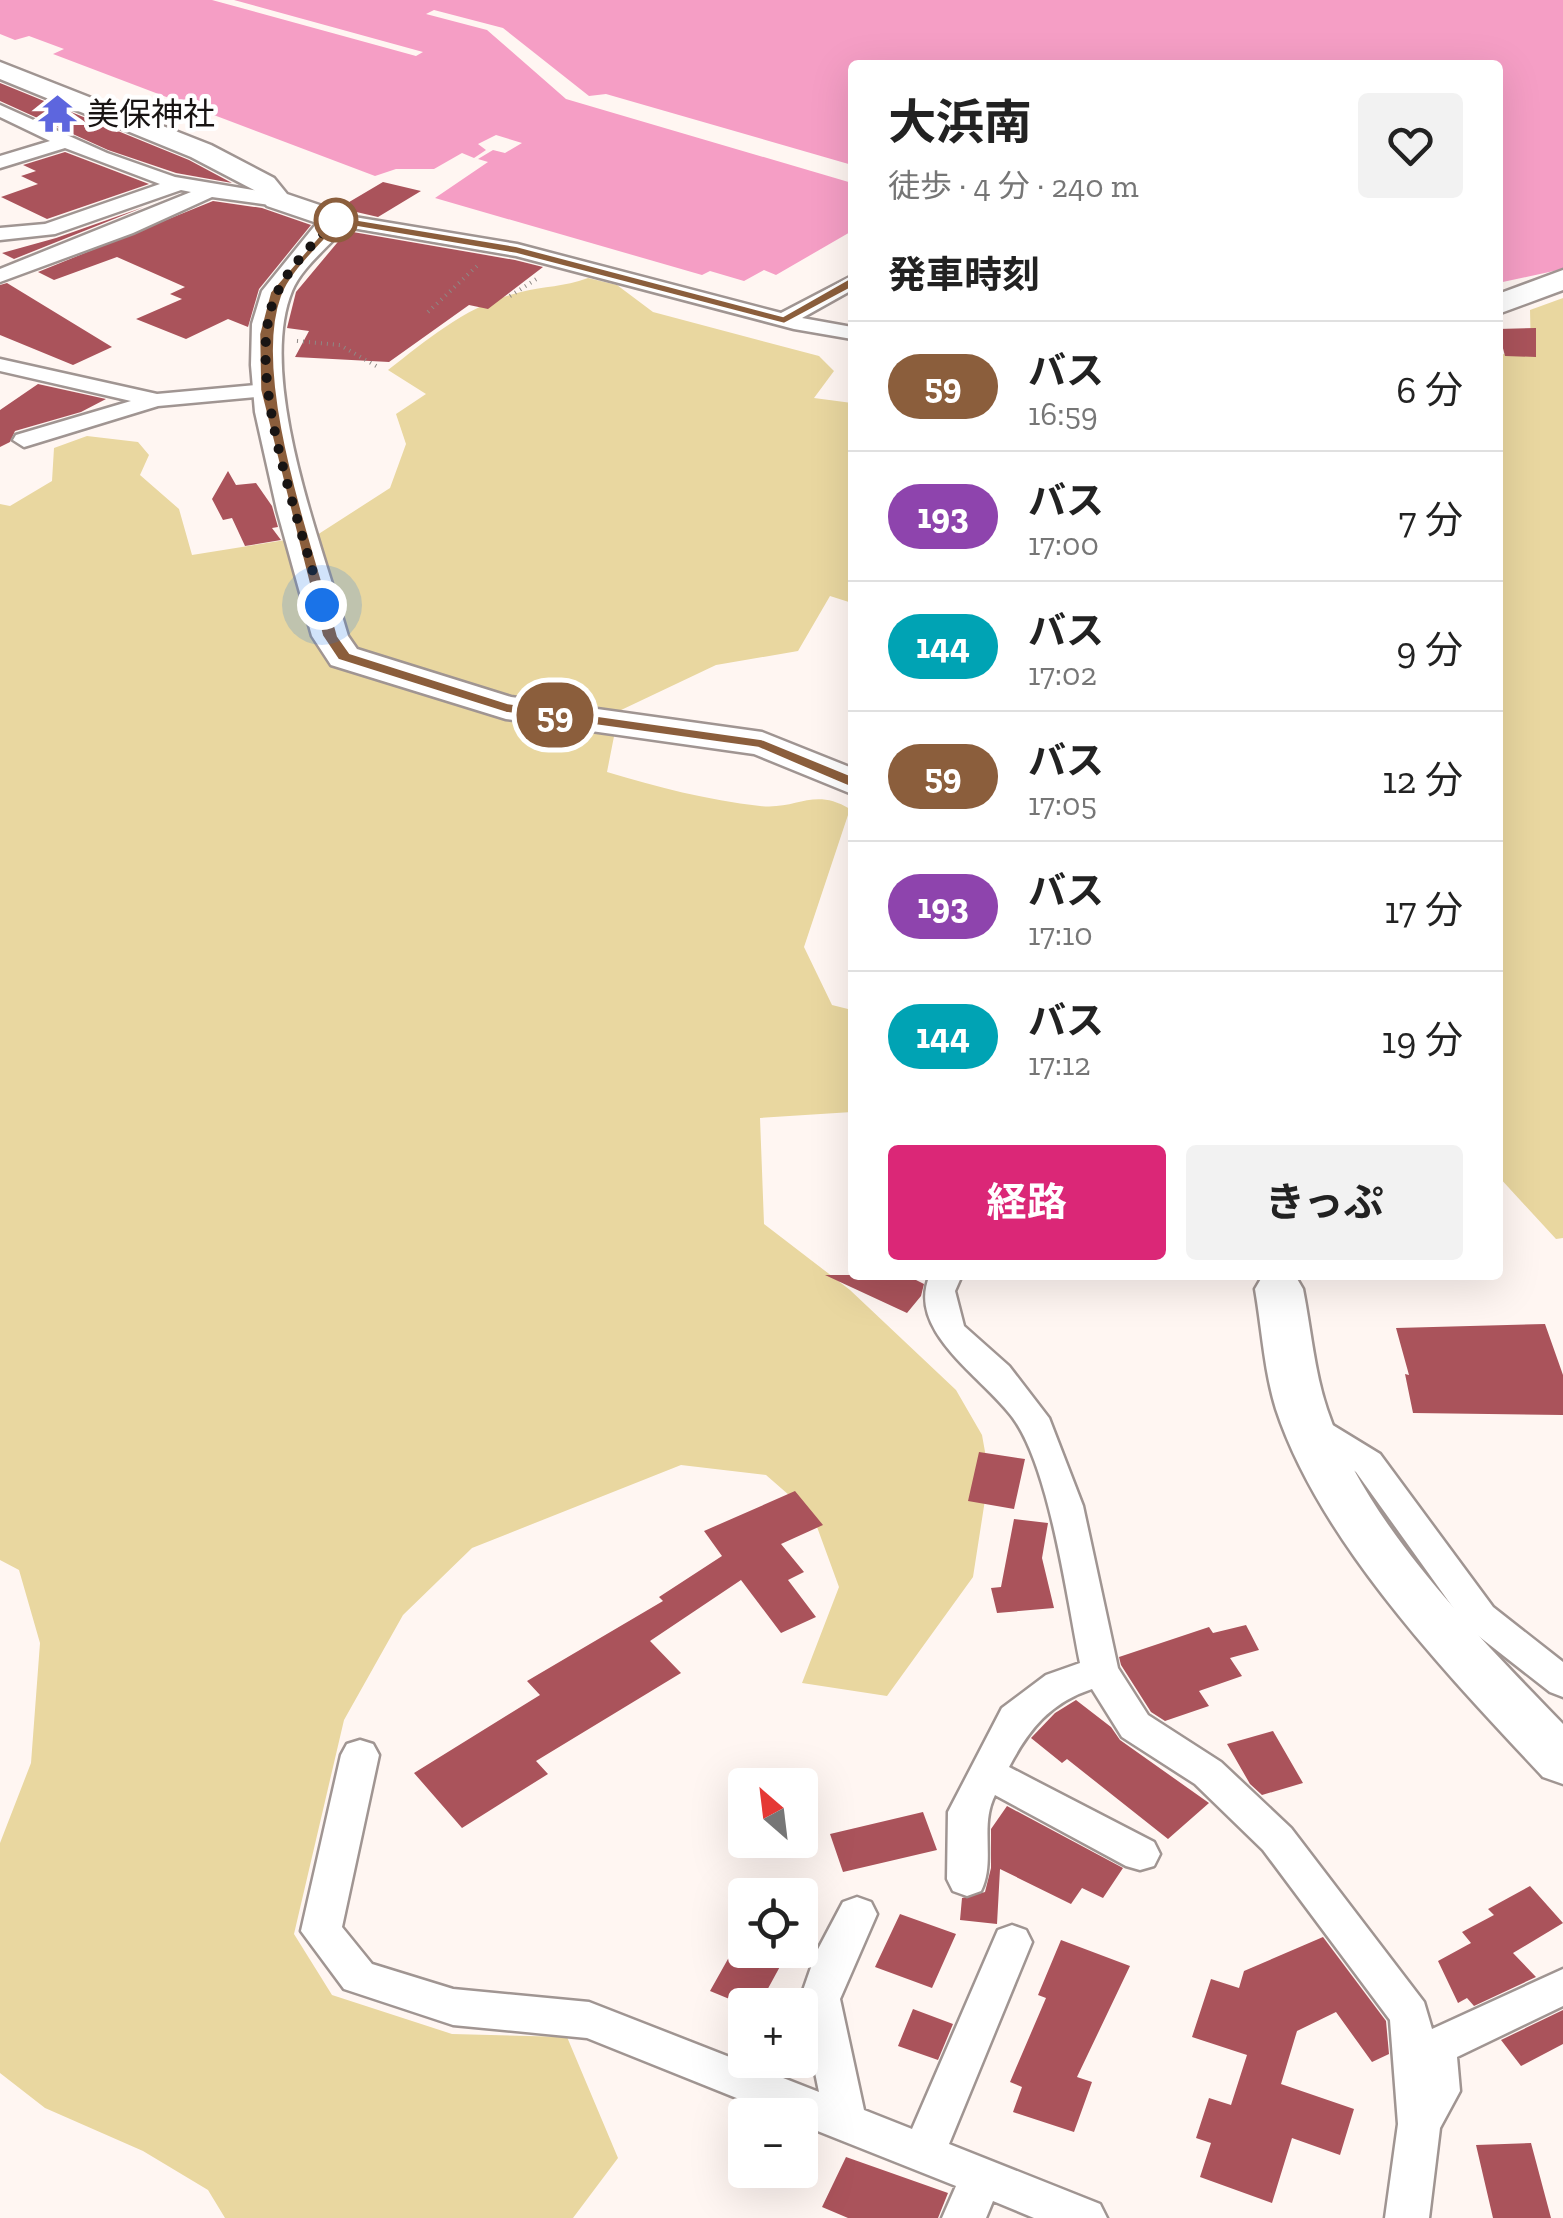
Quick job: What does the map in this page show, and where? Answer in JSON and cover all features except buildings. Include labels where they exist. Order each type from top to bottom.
[{"type":"street","points":[[0,70],[201,151],[264,184],[277,200]]},
{"type":"street","points":[[0,110],[64,142],[208,192],[277,200],[336,220],[499,247],[784,320],[848,332]]},
{"type":"street","points":[[0,162],[64,142]]},
{"type":"street","points":[[0,234],[48,230],[180,184]]},
{"type":"street","points":[[0,276],[126,230],[208,192]]},
{"type":"street","points":[[336,220],[277,292],[266,343],[266,390],[330,636],[344,657],[506,708],[762,744],[848,780]]},
{"type":"street","points":[[1503,303],[1563,279]]},
{"type":"street","points":[[784,320],[848,284]]},
{"type":"street","points":[[0,365],[156,400]]},
{"type":"street","points":[[24,440],[156,400],[266,390]]},
{"type":"street","points":[[944,1280],[939,1291],[948,1332],[997,1374],[1032,1418],[1060,1488],[1100,1670],[1135,1726],[1208,1773],[1277,1838],[1410,2015],[1419,2124],[1407,2218]]},
{"type":"street","points":[[1278,1282],[1306,1420],[1353,1503],[1410,1587],[1563,1762]]},
{"type":"street","points":[[1306,1420],[1368,1463],[1480,1617],[1563,1682]]},
{"type":"street","points":[[968,1880],[967,1812],[1015,1719],[1058,1685],[1100,1670]]},
{"type":"street","points":[[360,1756],[321,1931],[358,1978],[453,2007],[589,2020],[1085,2218]]},
{"type":"street","points":[[987,1773],[1140,1854]]},
{"type":"street","points":[[846,2123],[820,1999],[836,1953],[857,1914]]},
{"type":"street","points":[[924,2154],[1012,1942]]},
{"type":"street","points":[[1419,2124],[1440,2091],[1436,2046],[1563,1986]]},
{"type":"street","points":[[964,2218],[981,2176]]},
{"type":"path","points":[[428,312],[499,247]]},
{"type":"path","points":[[266,343],[327,339],[359,352],[378,367]]},
{"type":"shaded area","points":[[0,0],[212,0],[416,56],[423,52],[234,0],[1563,0],[1563,269],[1503,282],[1503,60],[848,60],[848,164],[606,94],[589,96],[503,28],[434,10],[426,14],[487,30],[566,99],[848,182],[848,233],[776,275],[764,270],[744,281],[710,271],[702,275],[435,198],[488,162],[478,159],[493,150],[505,153],[522,143],[496,135],[478,144],[486,150],[474,158],[462,153],[434,169],[396,169],[375,176],[53,54],[64,49],[29,36],[15,40],[0,34]]},
{"type":"shaded area","points":[[588,278],[617,285],[653,312],[819,356],[834,371],[814,398],[848,402],[848,602],[830,596],[798,651],[716,665],[619,711],[607,772],[682,792],[760,806],[815,799],[848,808],[804,947],[832,1005],[848,1009],[848,1112],[760,1118],[764,1224],[850,1290],[956,1390],[982,1435],[989,1474],[973,1577],[887,1696],[802,1683],[839,1587],[813,1516],[766,1475],[681,1465],[472,1548],[403,1615],[344,1720],[294,1934],[332,1995],[452,2034],[567,2037],[618,2158],[573,2218],[225,2218],[208,2190],[143,2151],[45,2108],[0,2073],[0,1843],[31,1763],[40,1643],[19,1570],[0,1560],[0,504],[10,506],[52,481],[54,448],[87,436],[138,442],[149,455],[140,475],[179,509],[192,555],[317,535],[390,488],[406,444],[396,414],[426,394],[388,370],[450,323],[484,305],[521,292]]},
{"type":"shaded area","points":[[1563,298],[1563,1238],[1556,1239],[1503,1181],[1503,354],[1531,355],[1530,310]]},
{"type":"bus line","name":"59","points":[[848,284],[784,320],[517,250],[336,220],[304,254],[277,292],[265,334],[266,390],[330,636],[344,657],[378,671],[506,708],[762,744],[848,780]]},
{"type":"place","name":"美保神社","points":[[57,114]]},
{"type":"route","points":[[322,605],[266,390],[265,334],[277,292],[304,254],[336,220]]}]
